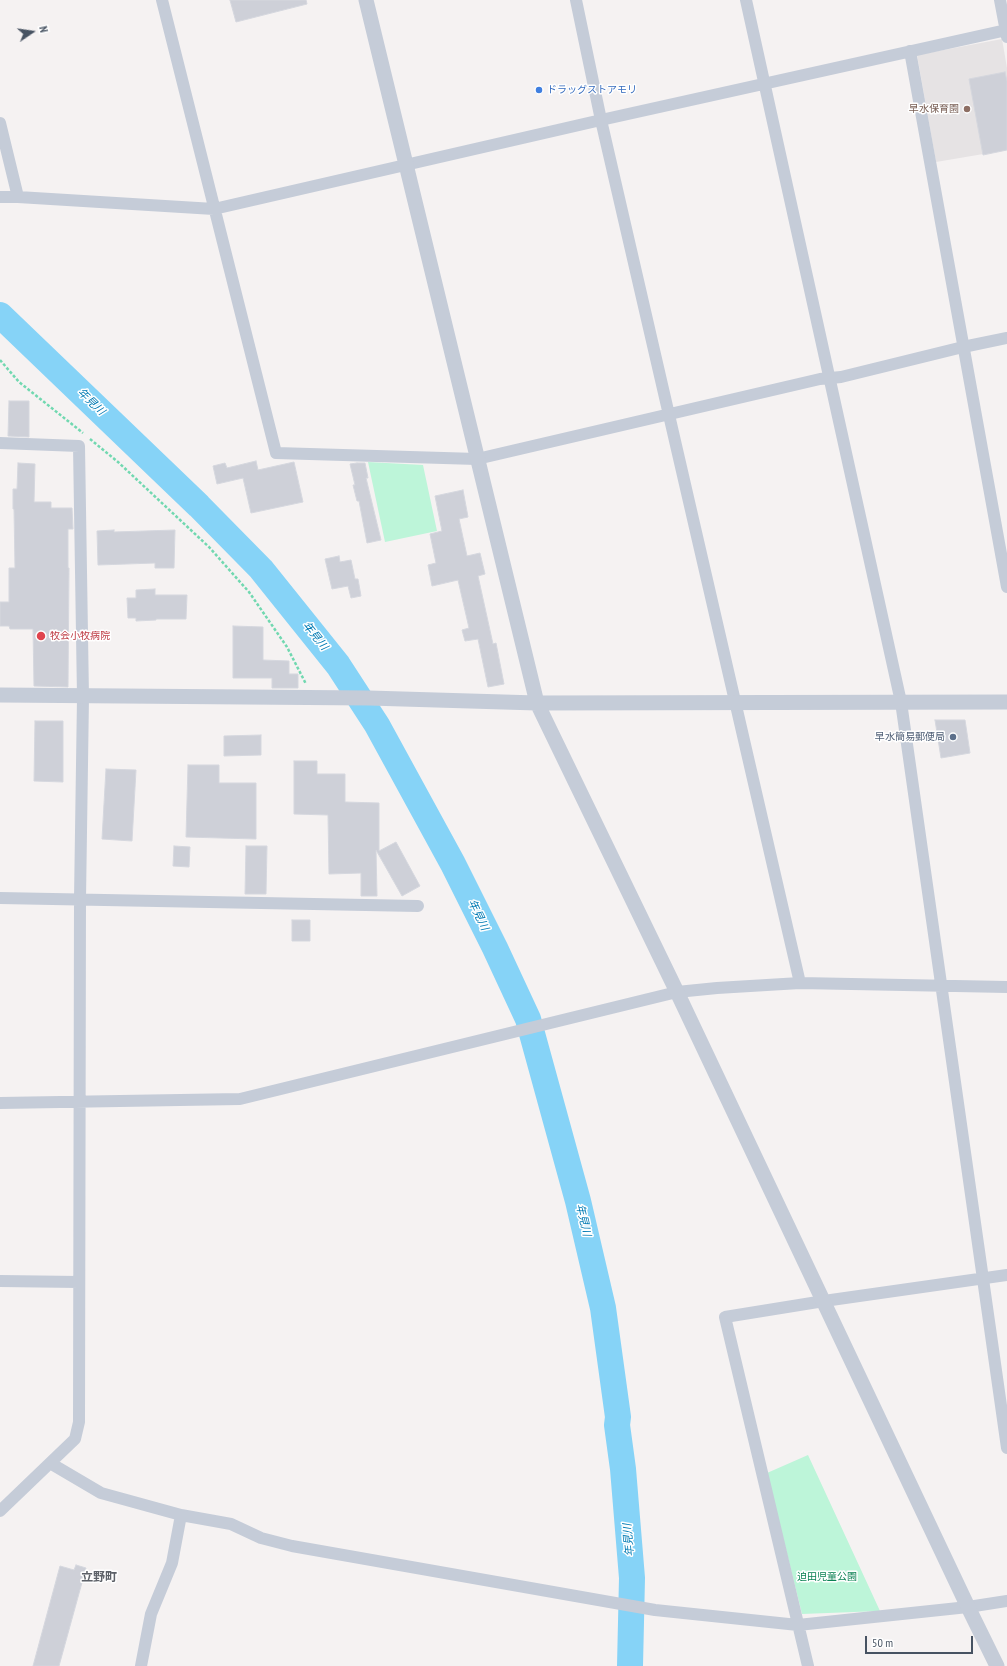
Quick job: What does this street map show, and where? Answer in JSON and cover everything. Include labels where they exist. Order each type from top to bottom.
[{"type":"street","points":[[162,0],[276,453],[477,459],[668,414],[829,378],[841,377],[963,347],[1007,338]]},
{"type":"street","points":[[366,0],[537,703],[677,992],[997,1666]]},
{"type":"street","points":[[576,0],[601,120],[734,703],[800,983]]},
{"type":"street","points":[[746,0],[900,702],[1007,1448]]},
{"type":"street","points":[[0,197],[214,209],[910,51],[1006,34],[1000,0]]},
{"type":"street","points":[[910,51],[1007,587]]},
{"type":"street","points":[[0,123],[18,197]]},
{"type":"street","points":[[0,443],[79,446],[83,697],[80,899],[79,1422],[75,1439],[0,1511]]},
{"type":"street","points":[[0,695],[402,699],[537,703],[1007,702]]},
{"type":"street","points":[[0,898],[418,906]]},
{"type":"street","points":[[0,1103],[240,1099],[677,992],[800,983],[1007,987]]},
{"type":"street","points":[[808,1666],[725,1317],[824,1301],[1007,1275]]},
{"type":"street","points":[[0,1281],[80,1282]]},
{"type":"street","points":[[50,1464],[101,1493],[181,1515],[231,1524],[261,1538],[292,1546],[655,1610],[798,1625],[968,1607],[1007,1601]]},
{"type":"street","points":[[141,1666],[151,1614],[172,1564],[181,1515]]},
{"type":"path","points":[[0,360],[19,382],[118,462],[209,547],[249,592],[287,647],[316,698]]},
{"type":"shaded area","name":"早水保育園","points":[[1002,39],[1007,68],[1007,150],[936,162],[917,55]]},
{"type":"green space","points":[[368,462],[423,465],[437,531],[385,542]]},
{"type":"green space","name":"迫田児童公園","points":[[808,1455],[880,1611],[802,1614],[767,1473]]},
{"type":"building","points":[[230,0],[306,0],[307,4],[236,22]]},
{"type":"building","points":[[1005,72],[1007,81],[1007,150],[983,155],[969,79]]},
{"type":"building","points":[[9,401],[29,401],[29,437],[8,436]]},
{"type":"building","points":[[256,461],[258,470],[294,462],[303,502],[251,513],[243,478],[217,484],[213,466],[225,463],[227,468]]},
{"type":"building","points":[[18,463],[35,464],[34,502],[51,502],[51,508],[72,508],[73,529],[68,529],[68,687],[34,686],[33,629],[10,629],[9,626],[0,626],[0,602],[9,602],[9,568],[15,568],[13,489],[17,489]]},
{"type":"building","points":[[365,463],[368,478],[366,478],[381,540],[367,543],[359,501],[357,501],[353,485],[355,485],[350,464]]},
{"type":"building","points":[[463,490],[468,517],[459,519],[467,556],[480,553],[485,574],[478,576],[493,644],[496,643],[504,684],[488,687],[478,639],[465,641],[462,630],[469,628],[458,580],[432,586],[428,565],[436,563],[430,534],[442,531],[435,496]]},
{"type":"building","points":[[114,530],[114,532],[175,530],[174,568],[155,568],[155,563],[98,565],[97,531]]},
{"type":"building","points":[[339,556],[340,562],[351,560],[355,579],[358,579],[361,596],[351,598],[348,586],[332,589],[325,559]]},
{"type":"building","points":[[155,589],[155,595],[187,595],[186,619],[136,621],[136,618],[128,618],[127,598],[136,598],[136,590]]},
{"type":"building","points":[[233,626],[263,627],[263,660],[289,661],[289,674],[298,674],[298,688],[272,688],[272,678],[233,678]]},
{"type":"building","name":"早水簡易郵便局","points":[[935,720],[965,720],[970,753],[941,758]]},
{"type":"building","points":[[35,721],[63,721],[63,782],[34,781]]},
{"type":"building","points":[[261,735],[261,755],[224,756],[224,736]]},
{"type":"building","points":[[294,761],[317,761],[317,774],[345,774],[345,802],[379,803],[379,851],[396,842],[420,886],[402,896],[376,850],[377,896],[361,896],[361,873],[329,874],[328,815],[294,814]]},
{"type":"building","points":[[188,765],[219,765],[219,783],[256,783],[256,839],[186,837]]},
{"type":"building","points":[[106,769],[136,770],[132,841],[102,839]]},
{"type":"building","points":[[174,846],[190,847],[189,867],[173,866]]},
{"type":"building","points":[[246,846],[267,846],[266,894],[245,894]]},
{"type":"building","points":[[292,920],[310,920],[310,941],[292,941]]},
{"type":"building","points":[[76,1565],[86,1568],[59,1666],[33,1666],[60,1566],[74,1570]]},
{"type":"waterway","name":"年見川","points":[[0,315],[199,506],[261,569],[338,665],[377,725],[453,864],[495,948],[528,1019],[578,1201],[603,1308],[618,1417],[617,1425],[623,1469],[632,1578],[630,1666]]},
{"type":"place","name":"ドラッグストアモリ","points":[[539,90]]},
{"type":"place","name":"早水保育園","points":[[967,109]]},
{"type":"place","name":"牧会小牧病院","points":[[41,636]]},
{"type":"place","name":"早水簡易郵便局","points":[[953,737]]},
{"type":"district","name":"立野町","points":[[99,1578]]}]
